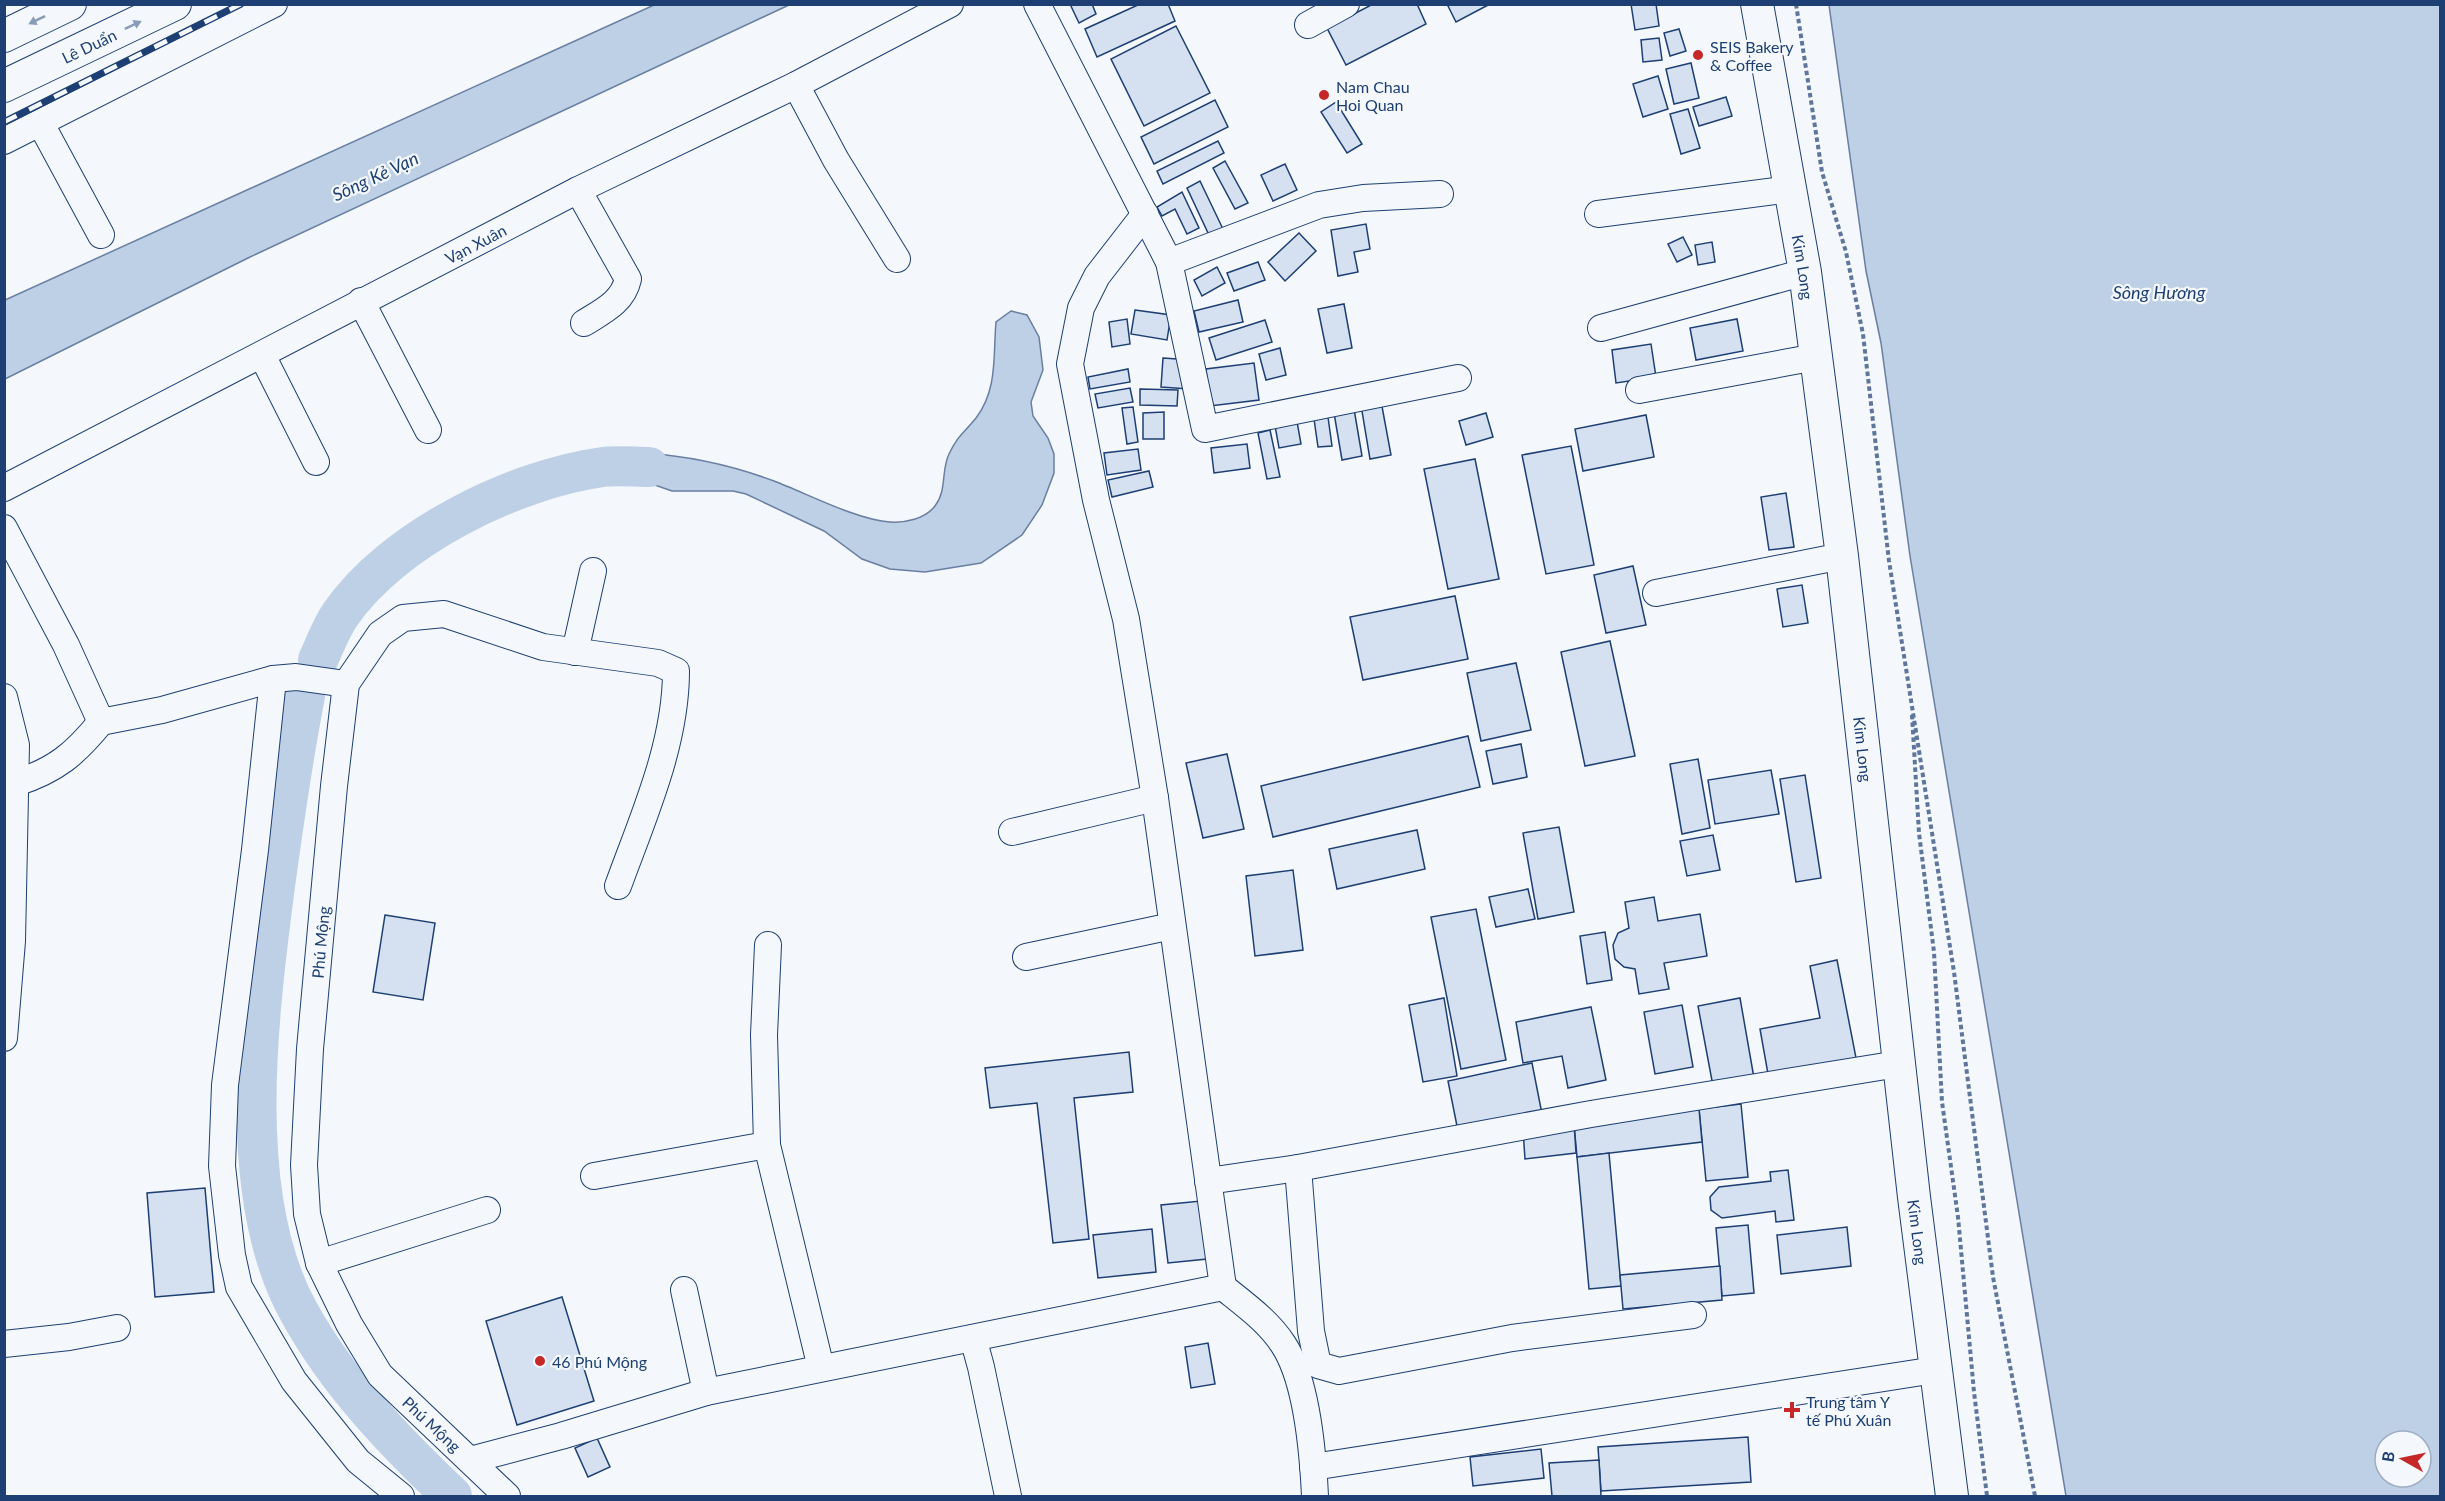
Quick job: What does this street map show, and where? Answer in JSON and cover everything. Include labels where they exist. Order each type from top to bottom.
[{"type":"main road","points":[[4,36],[70,4]]},
{"type":"main road","name":"Lê Duẩn","points":[[4,86],[175,4]]},
{"type":"main road","name":"Kim Long","points":[[1757,4],[1804,272],[1842,556],[1898,1064],[1952,1497]]},
{"type":"street","points":[[4,141],[274,4]]},
{"type":"street","name":"Vạn Xuân","points":[[4,488],[262,355],[361,301],[578,190],[796,85],[950,4]]},
{"type":"street","points":[[1037,4],[1170,262],[1205,429],[1458,378]]},
{"type":"street","points":[[1308,25],[1346,4]]},
{"type":"street","points":[[796,85],[836,160],[897,259]]},
{"type":"street","points":[[41,124],[100,235]]},
{"type":"street","points":[[1598,214],[1790,189]]},
{"type":"street","points":[[578,190],[628,279],[626,290],[615,303],[584,323]]},
{"type":"street","points":[[1170,262],[1319,205],[1363,198],[1440,194]]},
{"type":"street","points":[[1145,214],[1097,276],[1081,308],[1070,364],[1094,490],[1126,619],[1155,798],[1223,1287],[1272,1330],[1290,1356],[1297,1373],[1313,1467],[1315,1497]]},
{"type":"street","points":[[1601,328],[1804,272]]},
{"type":"street","points":[[361,301],[428,430]]},
{"type":"street","points":[[262,355],[316,462]]},
{"type":"street","points":[[1639,390],[1816,357]]},
{"type":"street","points":[[4,528],[51,616],[102,722]]},
{"type":"street","points":[[1656,593],[1842,556]]},
{"type":"street","points":[[575,652],[593,572]]},
{"type":"street","points":[[16,783],[40,776],[62,763],[86,741],[102,722],[162,711],[273,679],[296,677],[346,684],[380,634],[403,618],[444,614],[543,647],[658,663],[676,671],[676,687],[661,768],[618,886]]},
{"type":"street","points":[[273,679],[255,850],[225,1085],[222,1166],[232,1255],[239,1287],[294,1381],[358,1461],[401,1497]]},
{"type":"street","name":"Phú Mộng","points":[[346,684],[319,936],[305,1127],[304,1164],[307,1214],[319,1263],[349,1324],[380,1375],[507,1497]]},
{"type":"street","points":[[4,697],[16,745],[16,783],[10,836],[10,996],[4,1038]]},
{"type":"street","points":[[1012,832],[1155,798]]},
{"type":"street","points":[[1026,957],[1172,926]]},
{"type":"street","points":[[768,945],[764,1035],[768,1144],[821,1368]]},
{"type":"street","points":[[1208,1181],[1298,1168],[1591,1114],[1898,1064]]},
{"type":"street","points":[[594,1176],[768,1144]]},
{"type":"street","points":[[1298,1168],[1311,1331],[1318,1365],[1339,1371],[1512,1338],[1694,1315]]},
{"type":"street","points":[[319,1263],[487,1210]]},
{"type":"street","points":[[470,1460],[561,1436],[706,1392],[1223,1287]]},
{"type":"street","points":[[684,1290],[706,1392]]},
{"type":"street","points":[[4,1344],[69,1337],[117,1328]]},
{"type":"street","points":[[973,1338],[1008,1497]]},
{"type":"street","points":[[1313,1467],[1935,1370]]},
{"type":"path","points":[[1796,4],[1822,172],[1846,252],[1861,324],[1889,561],[1954,972],[1993,1277],[2035,1497]]},
{"type":"path","points":[[1911,695],[1919,833],[1935,952],[1942,1102],[1958,1217],[1974,1392],[1987,1497]]},
{"type":"water","name":"Sông Kẻ Vạn","points":[[654,5],[789,5],[248,258],[5,379],[5,300]]},
{"type":"water","name":"Sông Hương","points":[[1829,5],[2440,5],[2440,1496],[2066,1496],[1910,556],[1881,343],[1866,271]]},
{"type":"water","points":[[1011,311],[1027,315],[1039,337],[1043,370],[1031,402],[1033,416],[1048,438],[1054,454],[1054,473],[1042,505],[1022,535],[981,563],[925,572],[890,569],[862,559],[824,531],[746,494],[733,491],[672,491],[623,474],[594,469],[638,453],[694,459],[759,476],[847,511],[877,520],[902,522],[920,517],[931,510],[939,500],[949,454],[958,438],[983,407],[993,372],[996,322]]},
{"type":"building","points":[[1070,4],[1092,4],[1096,14],[1079,23]]},
{"type":"building","points":[[1140,4],[1168,4],[1175,21],[1097,57],[1085,29]]},
{"type":"building","points":[[1373,4],[1417,4],[1426,24],[1346,65],[1327,28]]},
{"type":"building","points":[[1447,4],[1490,4],[1456,22]]},
{"type":"building","points":[[1631,4],[1656,4],[1659,26],[1635,30]]},
{"type":"building","points":[[1176,26],[1210,93],[1144,126],[1111,59]]},
{"type":"building","points":[[1679,29],[1686,51],[1670,56],[1664,33]]},
{"type":"building","points":[[1659,38],[1662,60],[1643,62],[1641,40]]},
{"type":"building","points":[[1691,63],[1699,98],[1674,104],[1666,69]]},
{"type":"building","points":[[1658,76],[1668,109],[1643,117],[1633,84]]},
{"type":"building","points":[[1726,97],[1732,116],[1699,126],[1693,107]]},
{"type":"building","points":[[1215,100],[1228,127],[1154,164],[1141,137]]},
{"type":"building","points":[[1336,102],[1362,144],[1347,153],[1321,112]]},
{"type":"building","points":[[1688,109],[1700,148],[1681,154],[1670,114]]},
{"type":"building","points":[[1218,141],[1224,153],[1163,184],[1157,171]]},
{"type":"building","points":[[1225,161],[1248,203],[1235,209],[1213,168]]},
{"type":"building","points":[[1285,164],[1297,190],[1273,201],[1261,175]]},
{"type":"building","points":[[1200,181],[1223,229],[1209,235],[1187,188]]},
{"type":"building","points":[[1182,192],[1199,228],[1187,234],[1175,209],[1162,216],[1157,207]]},
{"type":"building","points":[[1366,224],[1370,249],[1354,252],[1358,272],[1338,276],[1331,230]]},
{"type":"building","points":[[1299,233],[1316,251],[1285,281],[1268,262]]},
{"type":"building","points":[[1683,237],[1692,255],[1677,262],[1668,244]]},
{"type":"building","points":[[1712,242],[1715,262],[1698,265],[1695,245]]},
{"type":"building","points":[[1258,262],[1265,280],[1234,291],[1227,273]]},
{"type":"building","points":[[1217,267],[1225,283],[1202,296],[1194,280]]},
{"type":"building","points":[[1238,300],[1243,322],[1199,332],[1194,311]]},
{"type":"building","points":[[1344,304],[1352,348],[1327,353],[1318,309]]},
{"type":"building","points":[[1135,310],[1171,315],[1167,340],[1131,334]]},
{"type":"building","points":[[1127,319],[1130,344],[1112,347],[1109,322]]},
{"type":"building","points":[[1737,319],[1743,351],[1696,360],[1690,328]]},
{"type":"building","points":[[1265,320],[1272,342],[1216,360],[1209,338]]},
{"type":"building","points":[[1651,344],[1656,377],[1616,383],[1612,350]]},
{"type":"building","points":[[1280,348],[1286,375],[1266,380],[1259,354]]},
{"type":"building","points":[[1163,358],[1191,360],[1189,389],[1161,387]]},
{"type":"building","points":[[1254,363],[1259,400],[1210,406],[1206,369]]},
{"type":"building","points":[[1128,369],[1130,382],[1090,389],[1088,377]]},
{"type":"building","points":[[1130,388],[1133,402],[1098,408],[1095,394]]},
{"type":"building","points":[[1140,389],[1178,390],[1177,406],[1140,405]]},
{"type":"building","points":[[1381,401],[1391,455],[1370,459],[1361,405]]},
{"type":"building","points":[[1353,403],[1362,456],[1342,460],[1333,407]]},
{"type":"building","points":[[1133,407],[1138,442],[1127,444],[1122,408]]},
{"type":"building","points":[[1327,410],[1332,446],[1318,447],[1313,412]]},
{"type":"building","points":[[1164,412],[1164,439],[1143,439],[1143,413]]},
{"type":"building","points":[[1486,413],[1493,437],[1466,445],[1459,421]]},
{"type":"building","points":[[1646,415],[1654,457],[1583,471],[1575,429]]},
{"type":"building","points":[[1296,416],[1301,444],[1279,448],[1274,420]]},
{"type":"building","points":[[1270,430],[1280,477],[1267,479],[1258,433]]},
{"type":"building","points":[[1247,444],[1250,468],[1214,473],[1211,448]]},
{"type":"building","points":[[1571,446],[1594,565],[1546,574],[1522,455]]},
{"type":"building","points":[[1138,449],[1141,470],[1107,475],[1104,453]]},
{"type":"building","points":[[1475,459],[1499,579],[1448,589],[1424,469]]},
{"type":"building","points":[[1149,471],[1153,487],[1112,497],[1108,480]]},
{"type":"building","points":[[1786,493],[1794,547],[1769,550],[1761,497]]},
{"type":"building","points":[[1633,566],[1646,625],[1606,633],[1594,575]]},
{"type":"building","points":[[1802,585],[1808,623],[1783,627],[1777,589]]},
{"type":"building","points":[[1455,596],[1468,659],[1363,680],[1350,617]]},
{"type":"building","points":[[1610,641],[1635,756],[1585,766],[1561,652]]},
{"type":"building","points":[[1516,663],[1531,730],[1481,741],[1467,673]]},
{"type":"building","points":[[1468,736],[1480,787],[1273,837],[1261,786]]},
{"type":"building","points":[[1521,744],[1527,777],[1493,784],[1486,751]]},
{"type":"building","points":[[1227,754],[1244,829],[1203,838],[1186,763]]},
{"type":"building","points":[[1698,759],[1710,828],[1682,834],[1670,764]]},
{"type":"building","points":[[1771,770],[1779,814],[1715,824],[1708,780]]},
{"type":"building","points":[[1805,775],[1821,878],[1796,882],[1780,779]]},
{"type":"building","points":[[1559,827],[1574,912],[1538,919],[1523,833]]},
{"type":"building","points":[[1417,830],[1425,869],[1337,889],[1329,849]]},
{"type":"building","points":[[1713,835],[1720,870],[1687,876],[1680,841]]},
{"type":"building","points":[[1293,870],[1303,950],[1255,956],[1246,876]]},
{"type":"building","points":[[1528,889],[1535,919],[1496,927],[1489,897]]},
{"type":"building","points":[[1654,897],[1658,921],[1700,914],[1707,956],[1664,963],[1669,989],[1639,994],[1635,969],[1624,967],[1615,959],[1613,945],[1618,933],[1629,928],[1625,902]]},
{"type":"building","points":[[1476,909],[1506,1060],[1461,1069],[1431,917]]},
{"type":"building","points":[[385,915],[435,923],[423,1000],[373,992]]},
{"type":"building","points":[[1605,932],[1612,980],[1587,984],[1580,936]]},
{"type":"building","points":[[1837,960],[1856,1058],[1768,1074],[1760,1029],[1820,1018],[1810,966]]},
{"type":"building","points":[[1444,998],[1457,1076],[1423,1082],[1409,1005]]},
{"type":"building","points":[[1740,998],[1754,1078],[1713,1086],[1698,1006]]},
{"type":"building","points":[[1682,1005],[1693,1067],[1655,1074],[1644,1012]]},
{"type":"building","points":[[1591,1007],[1606,1080],[1568,1088],[1562,1056],[1523,1063],[1516,1022]]},
{"type":"building","points":[[1129,1052],[1133,1092],[1074,1098],[1089,1239],[1053,1243],[1037,1103],[990,1108],[985,1068]]},
{"type":"building","points":[[1532,1063],[1542,1114],[1458,1131],[1448,1081]]},
{"type":"building","points":[[1741,1104],[1748,1177],[1706,1181],[1699,1109]]},
{"type":"building","points":[[1699,1109],[1702,1142],[1577,1157],[1574,1124]]},
{"type":"building","points":[[1574,1124],[1576,1153],[1525,1159],[1523,1130]]},
{"type":"building","points":[[1609,1153],[1621,1286],[1589,1289],[1577,1157]]},
{"type":"building","points":[[1788,1170],[1794,1220],[1776,1222],[1775,1211],[1722,1218],[1711,1210],[1710,1197],[1719,1187],[1771,1181],[1770,1172]]},
{"type":"building","points":[[205,1188],[214,1292],[155,1297],[147,1193]]},
{"type":"building","points":[[1201,1201],[1207,1259],[1168,1263],[1161,1205]]},
{"type":"building","points":[[1748,1225],[1754,1293],[1722,1296],[1716,1228]]},
{"type":"building","points":[[1847,1227],[1851,1266],[1781,1274],[1777,1235]]},
{"type":"building","points":[[1152,1229],[1156,1272],[1098,1278],[1093,1235]]},
{"type":"building","points":[[1720,1266],[1722,1300],[1623,1309],[1620,1275]]},
{"type":"building","name":"46 Phú Mộng","points":[[562,1297],[594,1401],[517,1425],[486,1321]]},
{"type":"building","points":[[1208,1343],[1215,1384],[1191,1388],[1185,1347]]},
{"type":"building","points":[[1748,1437],[1751,1482],[1601,1491],[1598,1447]]},
{"type":"building","points":[[597,1438],[610,1467],[588,1477],[575,1448]]},
{"type":"building","points":[[1541,1449],[1544,1478],[1473,1486],[1470,1457]]},
{"type":"building","points":[[1599,1460],[1601,1496],[1552,1496],[1549,1463]]},
{"type":"waterway","points":[[318,660],[340,615],[363,587],[423,538],[458,517],[532,484],[568,474],[609,466],[649,467]]},
{"type":"waterway","points":[[305,696],[284,819],[262,995],[256,1107],[259,1162],[266,1216],[279,1266],[299,1312],[314,1338],[368,1410],[452,1496]]},
{"type":"railway","points":[[4,122],[241,4]]},
{"type":"place","name":"SEIS Bakery & Coffee","points":[[1698,55]]},
{"type":"place","name":"Nam Chau Hoi Quan","points":[[1324,95]]},
{"type":"place","name":"46 Phú Mộng","points":[[540,1361]]},
{"type":"place","name":"Trung tâm Y tế Phú Xuân","points":[[1792,1410]]}]
